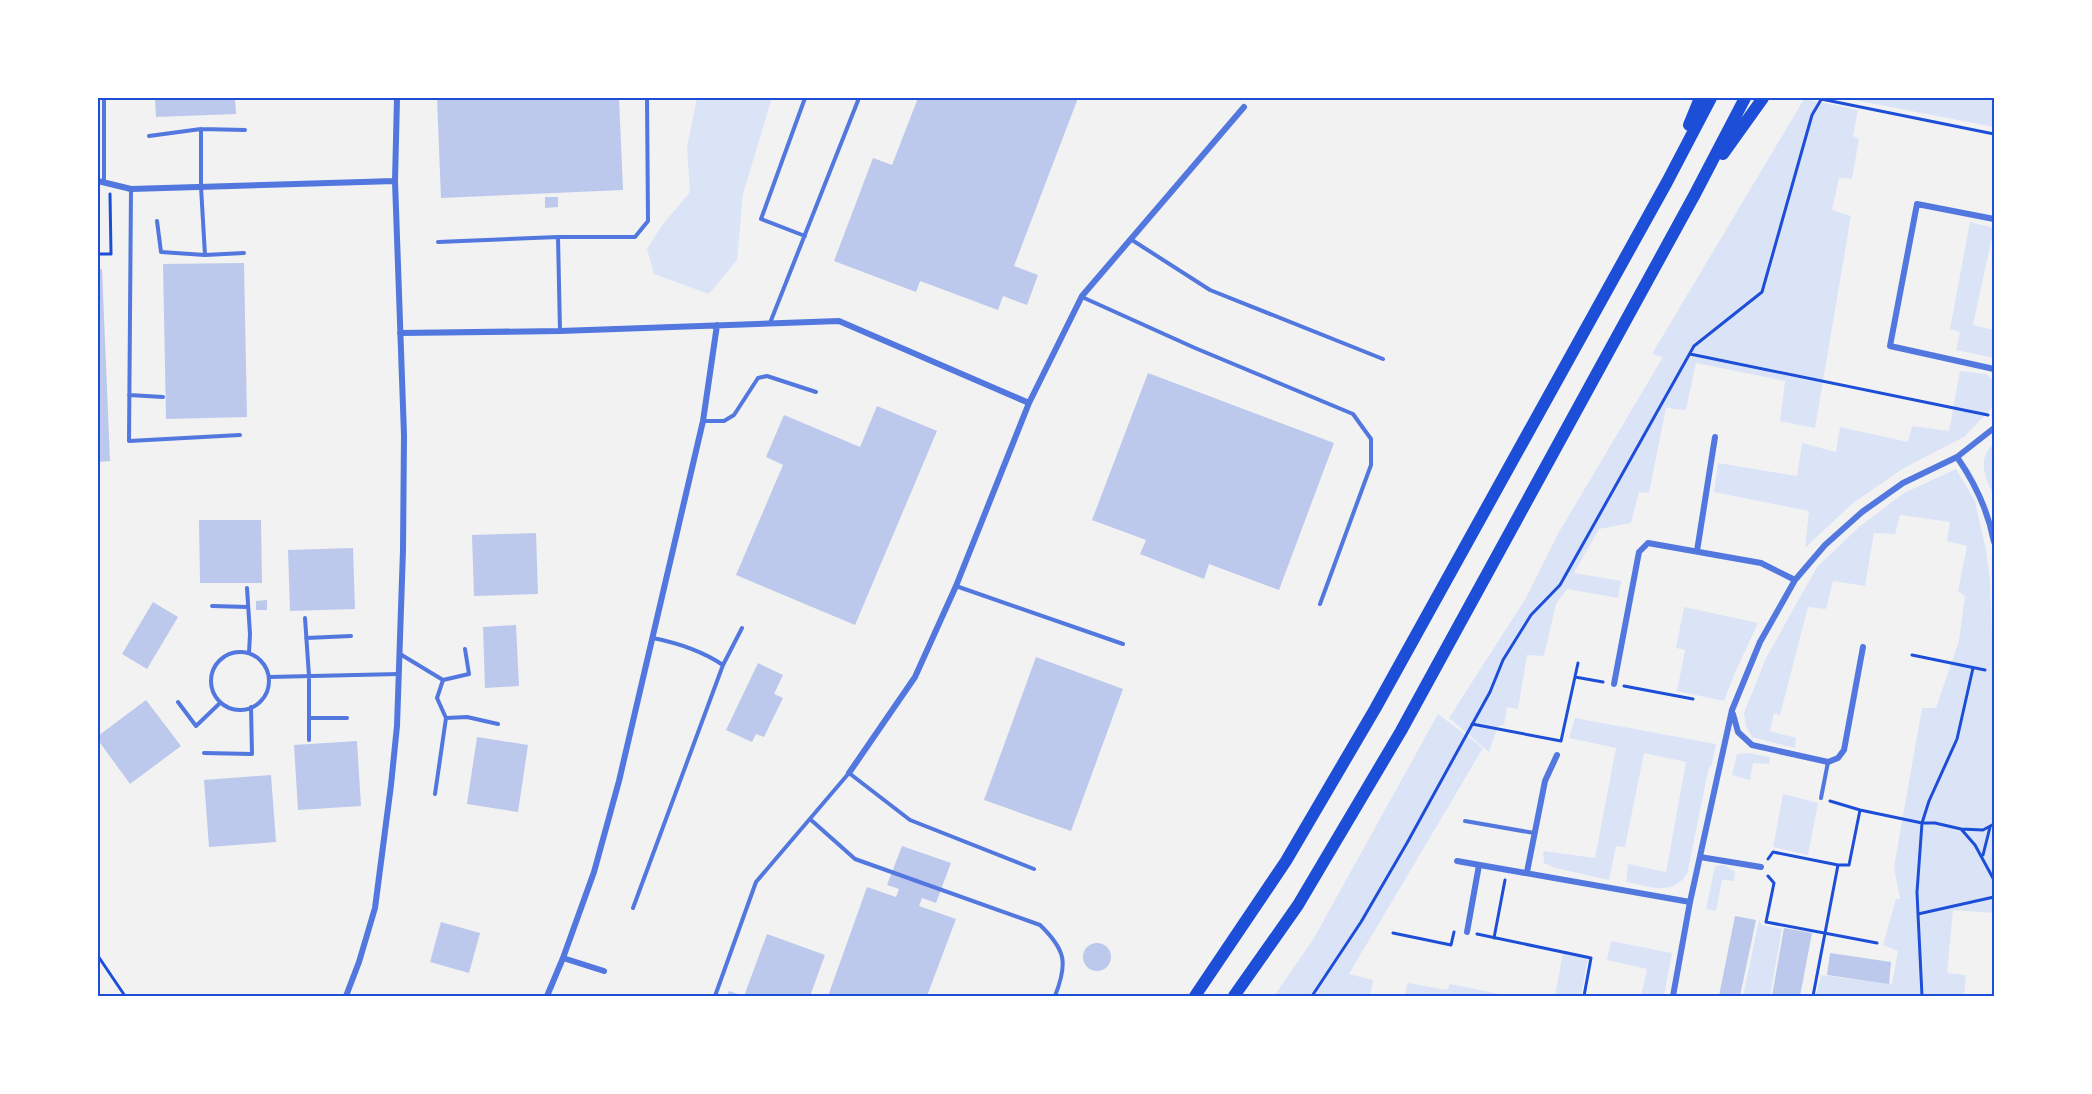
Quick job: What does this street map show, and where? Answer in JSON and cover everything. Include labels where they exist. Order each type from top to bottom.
[{"type":"highway","points":[[1667,182],[1700,98]]},
{"type":"highway","points":[[1195,996],[1286,861],[1369,719],[1667,182],[1711,98]]},
{"type":"highway","points":[[1234,996],[1298,904],[1401,731],[1695,194],[1745,98]]},
{"type":"highway","points":[[1695,194],[1763,98]]},
{"type":"street","points":[[346,996],[375,908],[391,785],[400,674],[404,550],[404,435],[395,181],[397,98]]},
{"type":"street","points":[[849,773],[915,677],[956,586],[1029,404],[1082,297],[1244,107]]},
{"type":"street","points":[[104,183],[130,189],[395,181]]},
{"type":"street","points":[[1995,219],[1917,204],[1890,346],[1995,369]]},
{"type":"street","points":[[400,333],[560,331],[839,321],[1029,404]]},
{"type":"street","points":[[547,996],[594,872],[618,781],[703,421],[717,325]]},
{"type":"street","points":[[1673,996],[1690,902],[1732,710],[1760,642],[1795,580],[1825,545],[1862,512],[1903,483],[1957,457],[1995,428]]},
{"type":"street","points":[[1697,551],[1715,437]]},
{"type":"street","points":[[1957,457],[1973,481],[1986,510],[1995,542]]},
{"type":"street","points":[[1614,684],[1639,552],[1648,543],[1761,563],[1795,580]]},
{"type":"street","points":[[1732,710],[1738,732],[1752,746],[1828,762],[1838,758],[1844,750],[1863,647]]},
{"type":"street","points":[[1527,873],[1545,781],[1557,755]]},
{"type":"street","points":[[1700,857],[1761,867]]},
{"type":"street","points":[[1457,861],[1690,902]]},
{"type":"street","points":[[1467,932],[1479,865]]},
{"type":"street","points":[[563,958],[604,970]]},
{"type":"lane","points":[[104,98],[104,183]]},
{"type":"lane","points":[[438,242],[558,237],[635,237],[648,221],[647,98]]},
{"type":"lane","points":[[805,98],[762,219],[805,236]]},
{"type":"lane","points":[[770,323],[859,98]]},
{"type":"lane","points":[[201,129],[201,187],[205,255]]},
{"type":"lane","points":[[149,136],[201,129],[245,130]]},
{"type":"lane","points":[[130,189],[129,441],[240,435]]},
{"type":"lane","points":[[157,221],[161,252],[205,255],[244,253]]},
{"type":"lane","points":[[558,237],[560,331]]},
{"type":"lane","points":[[1132,240],[1210,290],[1383,359]]},
{"type":"lane","points":[[1082,297],[1195,348],[1353,414],[1371,439],[1371,465],[1320,604]]},
{"type":"lane","points":[[703,421],[724,421],[734,415],[758,378],[767,376],[816,392]]},
{"type":"lane","points":[[129,395],[163,397]]},
{"type":"lane","points":[[956,586],[1123,644]]},
{"type":"lane","points":[[247,588],[249,653]]},
{"type":"lane","points":[[212,606],[248,607]]},
{"type":"lane","points":[[305,618],[309,676],[309,740]]},
{"type":"lane","points":[[633,908],[723,665],[742,628]]},
{"type":"lane","points":[[306,638],[351,636]]},
{"type":"lane","points":[[652,638],[702,653],[723,665]]},
{"type":"lane","points":[[400,654],[442,680],[469,674],[465,649]]},
{"type":"lane","points":[[235,652],[249,653],[260,659],[269,677],[266,693],[261,701],[251,707],[238,710],[220,703],[210,684],[214,665],[222,657],[235,652]]},
{"type":"lane","points":[[269,677],[400,674]]},
{"type":"lane","points":[[435,794],[446,717],[437,698],[442,680]]},
{"type":"lane","points":[[178,702],[196,726],[220,703]]},
{"type":"lane","points":[[204,753],[252,754],[251,707]]},
{"type":"lane","points":[[309,718],[347,717]]},
{"type":"lane","points":[[446,717],[467,717],[498,724]]},
{"type":"lane","points":[[1821,798],[1828,762]]},
{"type":"lane","points":[[715,996],[756,882],[849,773],[910,820],[1034,869]]},
{"type":"lane","points":[[810,819],[855,859],[1040,925],[1054,938],[1064,956],[1064,976],[1055,996]]},
{"type":"lane","points":[[1465,821],[1534,833]]},
{"type":"path","points":[[1312,996],[1361,922],[1491,692],[1503,660],[1531,615],[1560,585],[1694,346],[1762,292],[1812,115],[1822,98],[1995,134]]},
{"type":"path","points":[[98,254],[111,254],[104,183]]},
{"type":"path","points":[[1690,354],[1988,415]]},
{"type":"path","points":[[1912,655],[1984,670]]},
{"type":"path","points":[[1472,724],[1561,741],[1578,663]]},
{"type":"path","points":[[1922,996],[1917,892],[1922,823],[1929,801],[1957,739],[1973,668]]},
{"type":"path","points":[[1575,677],[1693,699]]},
{"type":"path","points":[[1821,798],[1860,810],[1922,823],[1983,830],[1992,825]]},
{"type":"path","points":[[1860,810],[1849,865],[1838,865],[1773,852],[1761,867],[1774,883],[1766,922],[1877,944]]},
{"type":"path","points":[[1982,857],[1992,825]]},
{"type":"path","points":[[1961,829],[1975,845],[1995,880]]},
{"type":"path","points":[[1813,996],[1838,865]]},
{"type":"path","points":[[1494,938],[1507,869]]},
{"type":"path","points":[[1918,914],[1995,897]]},
{"type":"path","points":[[1393,933],[1451,945],[1455,930],[1592,958],[1584,996]]},
{"type":"path","points":[[98,956],[125,996]]},
{"type":"shaded area","points":[[697,98],[772,98],[743,194],[737,260],[709,294],[654,274],[647,249],[663,224],[690,192],[687,147]]},
{"type":"shaded area","points":[[1844,98],[1994,98],[1994,127]]},
{"type":"shaded area","points":[[1804,99],[1858,110],[1853,136],[1859,139],[1852,179],[1839,178],[1832,210],[1851,216],[1815,428],[1780,421],[1785,381],[1696,363],[1686,410],[1666,408],[1649,493],[1639,492],[1631,523],[1599,529],[1574,573],[1621,581],[1618,598],[1567,589],[1556,604],[1544,656],[1527,655],[1518,709],[1507,707],[1504,725],[1498,726],[1489,752],[1449,718],[1526,598],[1559,532],[1663,357],[1652,354]]},
{"type":"shaded area","points":[[1970,222],[1994,228],[1973,325],[1994,330],[1994,358],[1956,350],[1960,332],[1950,329]]},
{"type":"shaded area","points":[[1960,371],[1986,374],[1994,381],[1994,406],[1964,437],[1904,468],[1853,503],[1805,548],[1809,511],[1714,492],[1718,463],[1797,476],[1802,443],[1836,452],[1840,427],[1908,442],[1912,426],[1949,431]]},
{"type":"shaded area","points":[[1994,443],[1994,497],[1985,475],[1984,462],[1988,450]]},
{"type":"shaded area","points":[[1956,469],[1975,501],[1990,580],[1994,695],[1994,913],[1953,910],[1947,973],[1966,975],[1964,996],[1829,996],[1816,994],[1821,975],[1892,984],[1898,951],[1883,945],[1896,899],[1900,899],[1894,867],[1922,708],[1936,708],[1959,641],[1965,596],[1958,591],[1967,546],[1947,541],[1950,522],[1900,515],[1895,534],[1874,533],[1865,586],[1833,581],[1826,609],[1808,607],[1780,715],[1774,713],[1770,731],[1796,738],[1795,748],[1752,737],[1746,726],[1744,713],[1766,658],[1817,567],[1859,527],[1904,493]]},
{"type":"shaded area","points":[[1684,607],[1758,623],[1724,701],[1677,691],[1685,650],[1676,648]]},
{"type":"shaded area","points":[[1438,714],[1483,748],[1349,974],[1373,980],[1370,996],[1274,996],[1314,938]]},
{"type":"shaded area","points":[[1575,718],[1716,744],[1711,767],[1709,767],[1687,874],[1674,886],[1660,888],[1626,882],[1628,864],[1666,872],[1686,762],[1644,753],[1625,847],[1616,846],[1609,880],[1555,868],[1544,863],[1543,851],[1595,858],[1616,748],[1569,738]]},
{"type":"shaded area","points":[[1748,753],[1770,757],[1769,764],[1753,763],[1750,780],[1732,775],[1737,754]]},
{"type":"shaded area","points":[[1783,794],[1818,803],[1808,855],[1773,847]]},
{"type":"shaded area","points":[[1724,865],[1735,872],[1734,881],[1722,880],[1716,911],[1706,909],[1715,866]]},
{"type":"shaded area","points":[[1759,920],[1762,925],[1782,929],[1770,996],[1743,996]]},
{"type":"shaded area","points":[[1611,941],[1672,953],[1664,996],[1641,996],[1647,969],[1607,960]]},
{"type":"shaded area","points":[[1563,953],[1588,958],[1581,996],[1555,996]]},
{"type":"shaded area","points":[[1408,983],[1447,990],[1450,984],[1510,996],[1404,996]]},
{"type":"building","points":[[155,98],[235,98],[236,114],[156,117]]},
{"type":"building","points":[[437,98],[619,98],[623,190],[441,198]]},
{"type":"building","points":[[918,98],[1078,98],[1014,266],[1038,275],[1027,305],[1003,296],[998,310],[920,281],[916,292],[834,261],[873,158],[892,165]]},
{"type":"building","points":[[545,197],[558,197],[558,207],[545,208]]},
{"type":"building","points":[[244,263],[247,417],[166,419],[163,264]]},
{"type":"building","points":[[98,269],[102,269],[110,461],[98,462]]},
{"type":"building","points":[[1148,373],[1334,443],[1279,590],[1209,564],[1204,579],[1140,554],[1146,540],[1092,520]]},
{"type":"building","points":[[877,406],[937,431],[855,625],[736,575],[783,465],[766,457],[784,415],[860,447]]},
{"type":"building","points":[[199,520],[261,520],[262,583],[200,583]]},
{"type":"building","points":[[536,533],[538,594],[474,596],[472,535]]},
{"type":"building","points":[[353,548],[355,609],[290,611],[288,550]]},
{"type":"building","points":[[267,600],[267,610],[256,610],[256,601]]},
{"type":"building","points":[[153,602],[178,617],[147,669],[122,654]]},
{"type":"building","points":[[516,625],[519,686],[485,688],[483,627]]},
{"type":"building","points":[[1036,657],[1123,689],[1071,831],[984,800]]},
{"type":"building","points":[[758,663],[783,675],[774,694],[783,698],[764,737],[756,734],[752,742],[726,730]]},
{"type":"building","points":[[146,700],[181,746],[130,784],[98,740],[98,736]]},
{"type":"building","points":[[477,737],[528,745],[518,812],[467,804]]},
{"type":"building","points":[[357,741],[361,806],[298,810],[294,745]]},
{"type":"building","points":[[271,775],[276,842],[209,847],[204,780]]},
{"type":"building","points":[[902,846],[951,863],[936,903],[922,898],[919,906],[956,919],[927,996],[828,996],[867,887],[896,897],[899,889],[887,885]]},
{"type":"building","points":[[1735,916],[1756,920],[1740,996],[1719,996]]},
{"type":"building","points":[[441,922],[480,933],[469,973],[430,962]]},
{"type":"building","points":[[1784,928],[1812,933],[1800,996],[1772,996]]},
{"type":"building","points":[[767,934],[825,955],[810,996],[744,996]]},
{"type":"building","points":[[1097,943],[1107,947],[1111,957],[1107,967],[1097,971],[1087,967],[1083,957],[1087,947]]},
{"type":"building","points":[[1830,953],[1891,962],[1889,984],[1827,975]]},
{"type":"building","points":[[729,991],[744,996],[727,996]]}]
